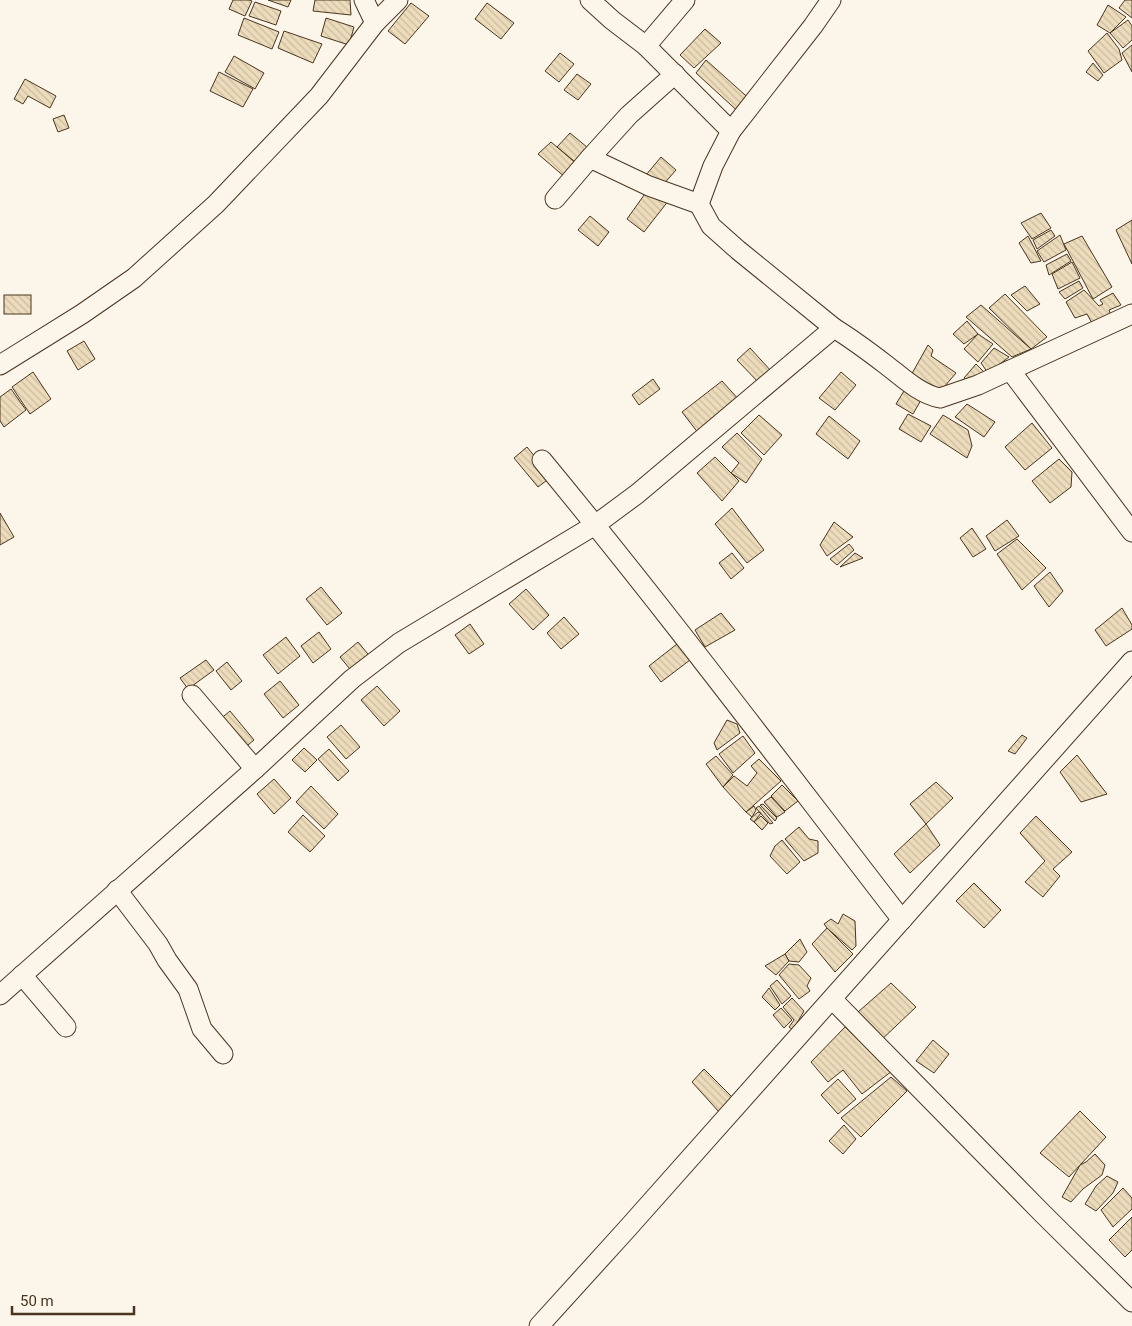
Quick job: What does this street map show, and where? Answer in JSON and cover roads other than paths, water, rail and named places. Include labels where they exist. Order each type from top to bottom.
[{"type":"street","points":[[364,0],[375,23]]},
{"type":"street","points":[[0,366],[82,314],[134,278],[216,204],[319,96],[375,23],[398,0]]},
{"type":"street","points":[[590,0],[646,46],[731,131]]},
{"type":"street","points":[[646,46],[685,0]]},
{"type":"street","points":[[699,204],[713,166],[731,131],[831,0]]},
{"type":"street","points":[[555,199],[629,115],[675,74]]},
{"type":"street","points":[[590,158],[648,186],[699,204],[711,226],[738,250],[834,328],[916,387],[934,397],[940,398],[978,385],[1132,314]]},
{"type":"street","points":[[0,995],[255,769],[352,679],[399,643],[595,524],[637,494],[834,328]]},
{"type":"street","points":[[1010,370],[1132,532]]},
{"type":"street","points":[[542,460],[595,524],[735,702],[902,920]]},
{"type":"street","points":[[539,1326],[628,1229],[1132,661]]},
{"type":"street","points":[[192,695],[255,769]]},
{"type":"street","points":[[117,890],[158,944],[188,989],[202,1029],[223,1054]]},
{"type":"street","points":[[22,975],[66,1027]]},
{"type":"street","points":[[832,999],[1132,1302]]}]
